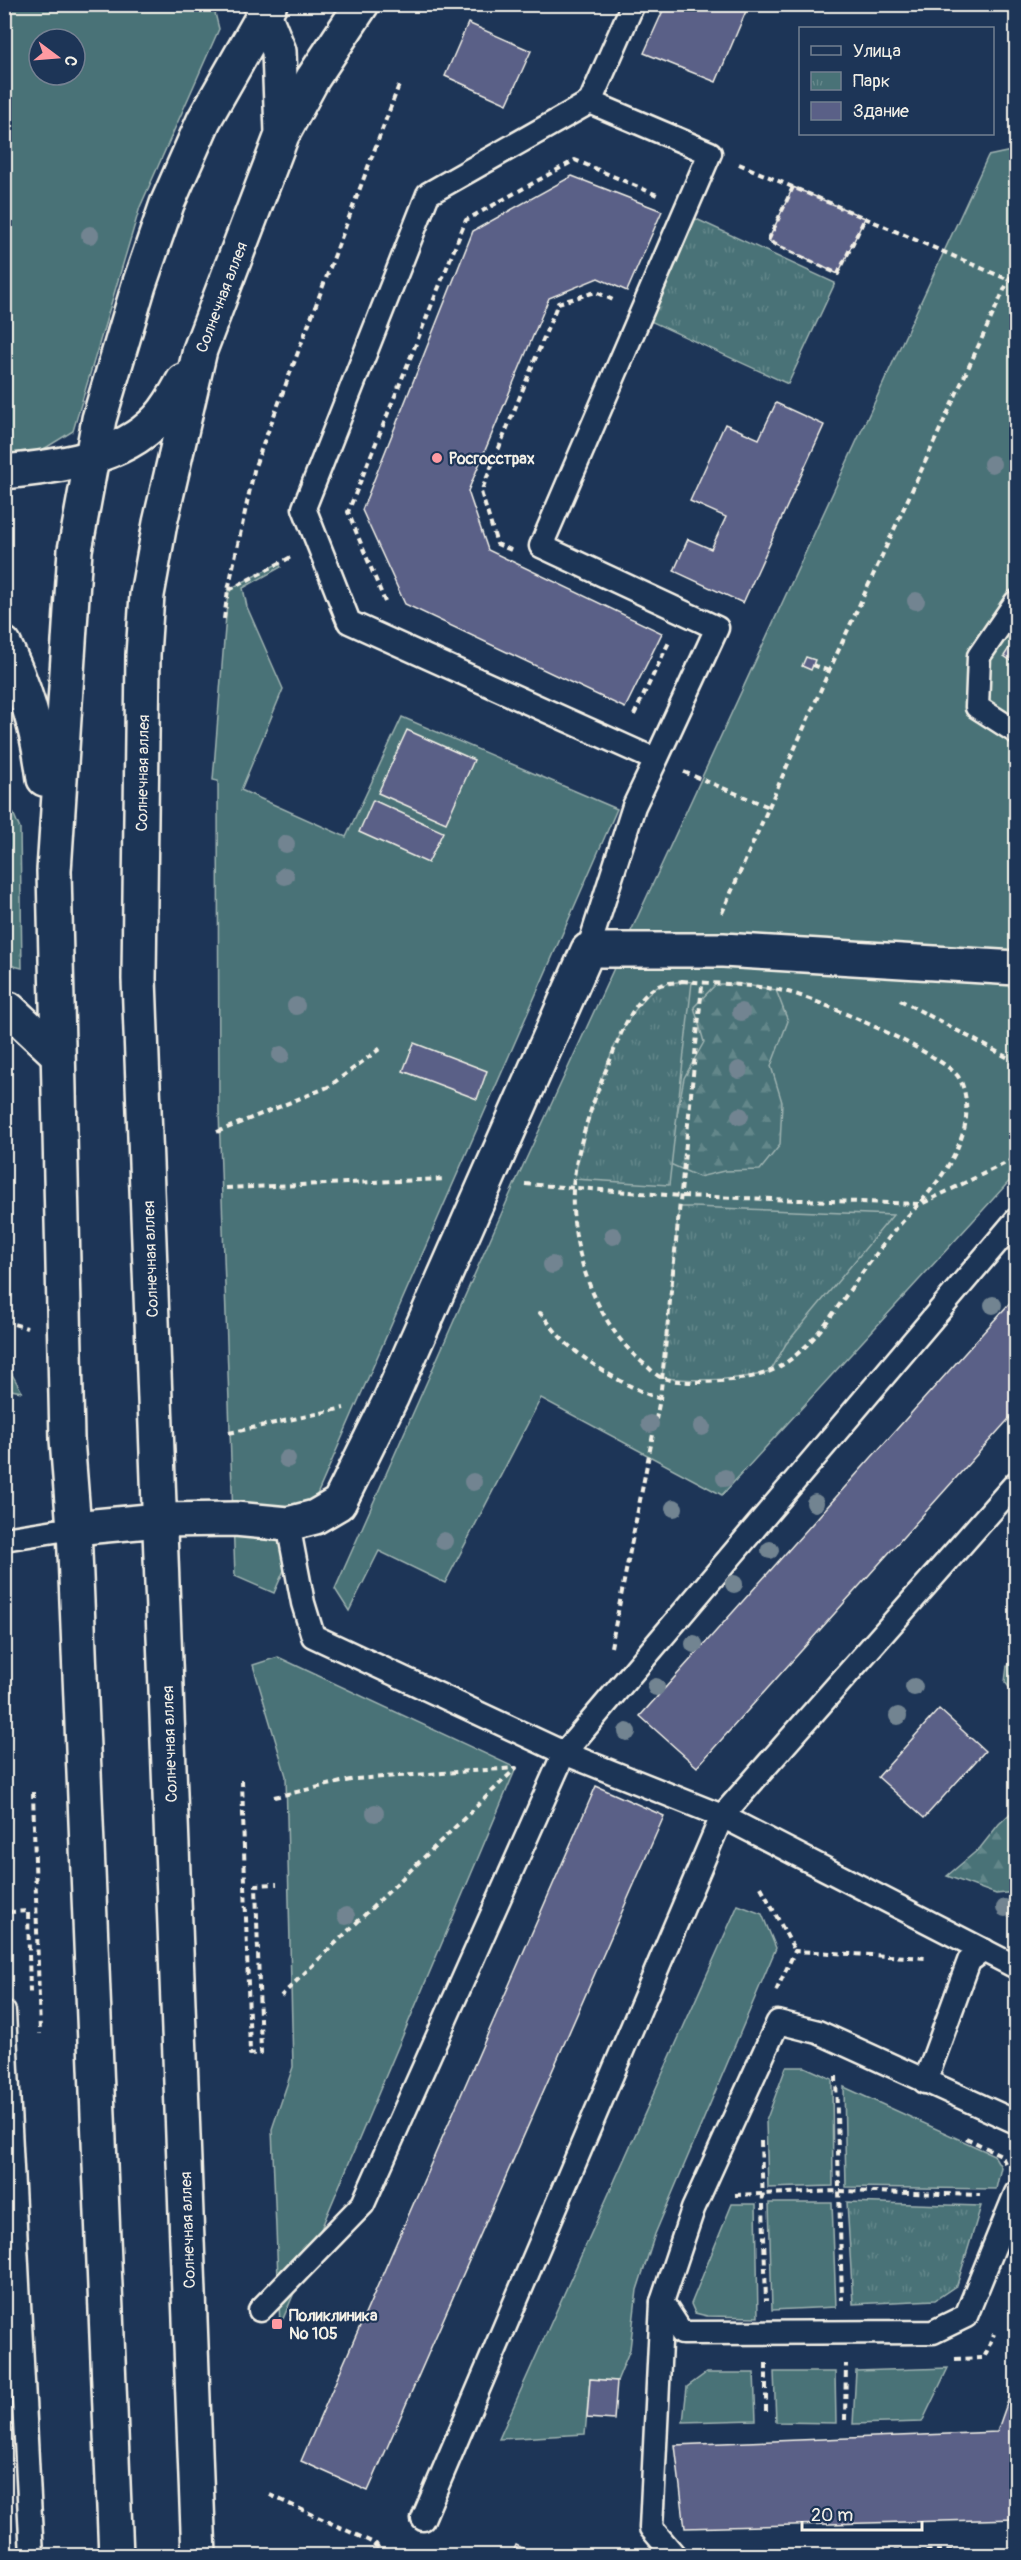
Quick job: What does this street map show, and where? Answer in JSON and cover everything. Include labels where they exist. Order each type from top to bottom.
[{"type":"main road","name":"Солнечная аллея","points":[[200,2556],[139,980],[143,655],[147,595],[160,523],[200,350],[282,135],[313,78],[362,4]]},
{"type":"main road","points":[[265,7],[279,51],[282,135]]},
{"type":"main road","points":[[116,2556],[74,1528],[67,1439],[56,1053],[54,870],[75,550],[106,394],[139,285],[167,204],[204,120],[265,7]]},
{"type":"main road","points":[[4,472],[46,468],[93,455],[139,436],[158,419],[173,398],[200,350]]},
{"type":"main road","points":[[4,644],[24,684],[39,738],[54,870]]},
{"type":"main road","points":[[74,1528],[159,1520],[235,1519],[288,1524],[315,1517],[339,1503],[391,1398],[588,950],[706,950],[1017,968]]},
{"type":"main road","points":[[4,1008],[9,1009],[56,1053]]},
{"type":"lane","points":[[633,4],[590,102],[428,194],[304,508],[349,622],[656,760]]},
{"type":"lane","points":[[588,950],[634,806],[717,628],[541,546],[710,153],[590,102]]},
{"type":"lane","points":[[1017,602],[979,656],[977,707],[1017,732]]},
{"type":"lane","points":[[260,2310],[363,2204],[564,1753],[1017,1220]]},
{"type":"lane","points":[[423,2519],[722,1816],[1017,1483]]},
{"type":"lane","points":[[288,1524],[303,1603],[313,1636],[564,1753],[722,1816],[1017,1966]]},
{"type":"lane","points":[[4,1539],[74,1528]]},
{"type":"lane","points":[[925,2082],[969,1961],[984,1950]]},
{"type":"lane","points":[[4,2012],[7,2139],[32,2556]]},
{"type":"lane","points":[[675,2556],[651,2528],[662,2302],[693,2209],[778,2022],[818,2032],[1017,2122]]},
{"type":"lane","points":[[662,2302],[682,2333],[805,2330],[933,2332],[966,2316],[1017,2193]]},
{"type":"path","points":[[225,619],[228,590],[255,466],[399,86]]},
{"type":"path","points":[[710,153],[1017,283]]},
{"type":"path","points":[[389,611],[348,512],[466,220],[575,160],[664,198]]},
{"type":"path","points":[[793,187],[768,241],[838,274],[865,218]]},
{"type":"path","points":[[609,1655],[660,1399],[706,950],[829,671],[1017,264]]},
{"type":"path","points":[[516,553],[497,544],[481,492],[558,303],[596,292],[621,303]]},
{"type":"path","points":[[228,590],[317,543]]},
{"type":"path","points":[[620,744],[671,638]]},
{"type":"path","points":[[813,665],[829,671]]},
{"type":"path","points":[[656,760],[769,807]]},
{"type":"path","points":[[682,981],[702,983],[786,992],[814,1000],[901,1039],[927,1053],[959,1077],[967,1108],[963,1132],[939,1181],[866,1267],[820,1330],[796,1353],[770,1372],[722,1381],[662,1378],[632,1355],[604,1314],[590,1283],[576,1240],[572,1188],[602,1078],[618,1040],[640,1002],[658,986],[682,981]]},
{"type":"path","points":[[893,997],[1017,1062]]},
{"type":"path","points":[[217,1132],[328,1087],[381,1048]]},
{"type":"path","points":[[226,1188],[489,1177],[515,1183],[680,1196],[921,1204],[1017,1158]]},
{"type":"path","points":[[542,1314],[566,1342],[603,1371],[631,1388],[660,1399]]},
{"type":"path","points":[[4,1321],[31,1329]]},
{"type":"path","points":[[229,1432],[391,1398]]},
{"type":"path","points":[[274,1797],[355,1779],[516,1768],[281,1996]]},
{"type":"path","points":[[242,1780],[250,2054],[261,2053],[256,1885],[277,1884]]},
{"type":"path","points":[[33,1792],[40,2040]]},
{"type":"path","points":[[761,1887],[795,1951]]},
{"type":"path","points":[[9,1912],[28,1911],[30,2004]]},
{"type":"path","points":[[795,1951],[933,1959]]},
{"type":"path","points":[[772,2000],[795,1951]]},
{"type":"path","points":[[825,2070],[846,2080]]},
{"type":"path","points":[[836,2075],[842,2302]]},
{"type":"path","points":[[760,2131],[766,2305]]},
{"type":"path","points":[[960,2135],[1001,2155],[1008,2169]]},
{"type":"path","points":[[733,2184],[729,2195],[839,2191],[988,2195]]},
{"type":"path","points":[[845,2420],[846,2361]]},
{"type":"path","points":[[766,2362],[766,2412]]},
{"type":"path","points":[[270,2495],[376,2544],[384,2556]]},
{"type":"path","points":[[368,2556],[376,2544]]},
{"type":"path","points":[[696,2548],[704,2554],[1017,2550]]},
{"type":"green space","points":[[4,5],[213,5],[219,29],[140,207],[73,431],[26,460],[4,461]]},
{"type":"green space","points":[[1016,150],[1016,1174],[722,1495],[541,1398],[445,1583],[379,1551],[349,1611],[335,1589],[515,1183],[988,156]]},
{"type":"green space","points":[[694,218],[835,283],[788,384],[648,320]]},
{"type":"green space","points":[[279,563],[281,567],[243,588],[247,607],[283,689],[241,790],[346,837],[402,717],[617,809],[274,1593],[235,1576],[219,1111],[218,781],[213,780],[228,590]]},
{"type":"green space","points":[[5,794],[20,829],[22,968],[5,964]]},
{"type":"green space","points":[[682,981],[692,982],[669,1185],[574,1179],[593,1104],[613,1049],[626,1024],[640,1004],[656,988]]},
{"type":"green space","points":[[716,984],[740,984],[776,990],[788,1021],[771,1066],[782,1102],[780,1145],[760,1170],[724,1171],[699,1177],[668,1163],[684,1078],[704,1042],[694,1007]]},
{"type":"green space","points":[[679,1207],[893,1215],[786,1344],[770,1372],[730,1379],[690,1380],[662,1378]]},
{"type":"green space","points":[[5,1362],[22,1392],[5,1389]]},
{"type":"green space","points":[[278,1657],[516,1768],[280,2326],[272,2129],[293,2067],[286,1776],[253,1665]]},
{"type":"green space","points":[[1016,1657],[1016,1696],[1005,1682],[1007,1666]]},
{"type":"green space","points":[[1016,1808],[1016,1892],[996,1894],[947,1876],[980,1848],[999,1824]]},
{"type":"green space","points":[[738,1905],[762,1914],[776,1948],[655,2234],[637,2290],[630,2349],[617,2381],[590,2379],[585,2434],[499,2439]]},
{"type":"green space","points":[[786,2067],[805,2067],[832,2079],[833,2186],[768,2188],[766,2121]]},
{"type":"green space","points":[[844,2087],[994,2155],[1001,2167],[996,2189],[846,2187]]},
{"type":"green space","points":[[847,2202],[981,2206],[957,2285],[935,2300],[853,2304]]},
{"type":"green space","points":[[769,2203],[832,2203],[836,2307],[772,2310]]},
{"type":"green space","points":[[732,2204],[756,2204],[758,2317],[707,2316],[695,2313],[691,2304]]},
{"type":"green space","points":[[948,2368],[922,2422],[853,2424],[856,2371]]},
{"type":"green space","points":[[774,2372],[835,2372],[836,2423],[776,2422]]},
{"type":"green space","points":[[706,2373],[754,2373],[756,2420],[683,2422],[687,2387]]},
{"type":"building","points":[[666,4],[749,4],[716,82],[644,53]]},
{"type":"building","points":[[468,23],[531,51],[507,104],[445,76]]},
{"type":"building","points":[[572,176],[662,211],[627,291],[598,278],[549,298],[468,491],[488,550],[662,633],[625,708],[405,604],[362,510],[473,231]]},
{"type":"building","points":[[793,187],[865,218],[838,274],[768,241]]},
{"type":"building","points":[[776,403],[824,425],[743,603],[674,571],[688,539],[711,549],[726,517],[690,501],[725,424],[759,439]]},
{"type":"building","points":[[340,603],[349,622],[337,627],[329,608]]},
{"type":"building","points":[[1016,637],[1016,664],[1004,656]]},
{"type":"building","points":[[806,657],[815,660],[811,670],[802,666]]},
{"type":"building","points":[[407,730],[474,760],[446,823],[378,793]]},
{"type":"building","points":[[373,800],[443,832],[428,863],[359,832]]},
{"type":"building","points":[[414,1043],[487,1071],[477,1099],[403,1071]]},
{"type":"building","points":[[1016,1296],[1016,1411],[697,1767],[640,1716]]},
{"type":"building","points":[[939,1709],[985,1751],[924,1818],[878,1777]]},
{"type":"building","points":[[596,1786],[664,1816],[368,2491],[301,2461]]},
{"type":"building","points":[[1016,2378],[1016,2519],[685,2528],[675,2445],[997,2432]]},
{"type":"building","points":[[590,2379],[617,2381],[614,2420],[587,2418]]},
{"type":"building","points":[[516,2545],[539,2556],[511,2556]]},
{"type":"place","name":"Росгосстрах","points":[[437,458]]},
{"type":"place","name":"Поликлиника № 105","points":[[277,2324]]}]
